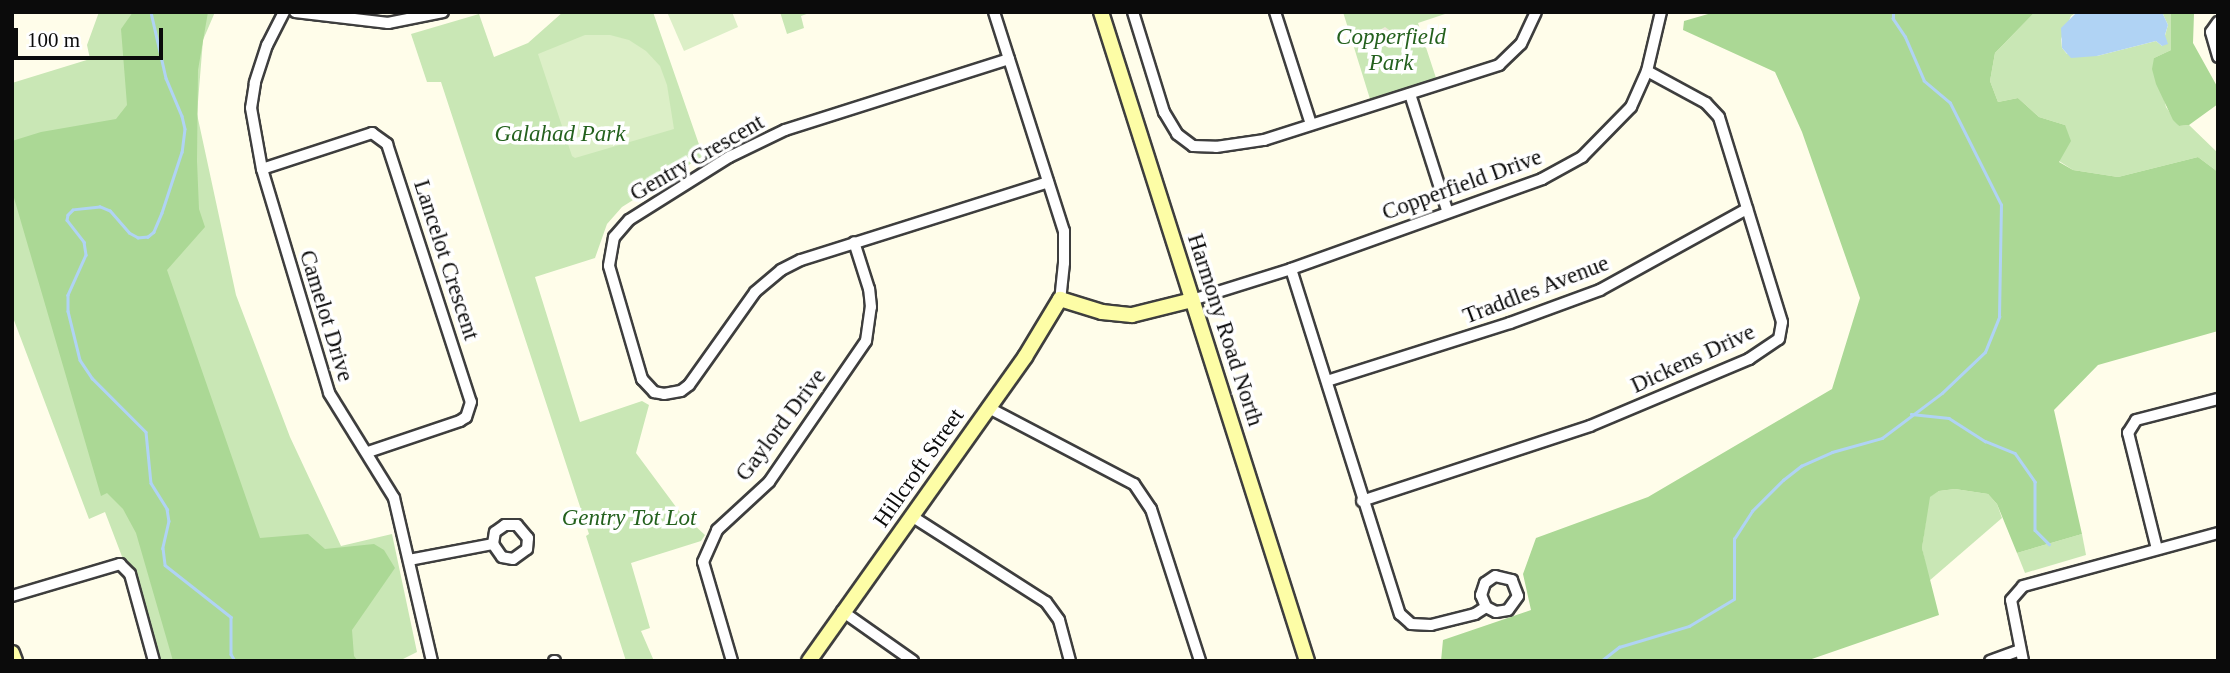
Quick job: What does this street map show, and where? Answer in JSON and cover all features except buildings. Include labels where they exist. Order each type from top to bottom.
[{"type":"main road","name":"Harmony Road North","points":[[1101,12],[1307,661]]},
{"type":"main road","points":[[1059,299],[1102,312],[1132,315],[1192,300]]},
{"type":"main road","name":"Hillcroft Street","points":[[809,661],[842,611],[914,517],[1038,337],[1059,299]]},
{"type":"main road","points":[[12,653],[15,661]]},
{"type":"street","name":"Camelot Drive","points":[[284,12],[267,45],[255,83],[251,108],[262,169],[329,393],[368,452],[394,498],[432,661]]},
{"type":"street","points":[[295,12],[388,23],[443,12]]},
{"type":"street","points":[[995,12],[1064,232],[1064,263],[1059,299]]},
{"type":"street","points":[[1133,12],[1164,112],[1177,134],[1193,146],[1216,147],[1264,140],[1499,65],[1521,44],[1536,12]]},
{"type":"street","points":[[1275,12],[1311,124]]},
{"type":"street","name":"Copperfield Drive","points":[[1192,300],[1292,269],[1447,210],[1542,179],[1582,157],[1631,107],[1647,71],[1661,12]]},
{"type":"street","points":[[2218,22],[2211,32],[2218,57]]},
{"type":"street","name":"Gentry Crescent","points":[[1009,59],[785,130],[729,157],[629,220],[611,246],[610,279],[647,387],[664,394],[681,391],[689,385],[766,281],[801,260],[1048,182]]},
{"type":"street","name":"Dickens Drive","points":[[1362,500],[1590,426],[1749,359],[1779,339],[1782,321],[1718,117],[1706,103],[1647,71]]},
{"type":"street","points":[[1410,94],[1447,210]]},
{"type":"street","name":"Lancelot Crescent","points":[[262,169],[373,133],[387,144],[471,401],[466,417],[460,422],[368,452]]},
{"type":"street","name":"Traddles Avenue","points":[[1327,381],[1510,323],[1600,290],[1747,209]]},
{"type":"street","name":"Gaylord Drive","points":[[732,661],[703,562],[717,530],[769,482],[866,341],[872,307],[855,242]]},
{"type":"street","points":[[1292,269],[1362,500],[1400,614],[1411,624],[1431,625],[1475,614],[1486,607]]},
{"type":"street","points":[[2157,549],[2128,433],[2136,420],[2218,399]]},
{"type":"street","points":[[989,408],[1134,484],[1151,509],[1200,661]]},
{"type":"street","points":[[914,517],[1046,602],[1059,620],[1070,661]]},
{"type":"street","points":[[2024,661],[2011,600],[2023,586],[2218,533]]},
{"type":"street","points":[[409,560],[493,544]]},
{"type":"street","points":[[12,596],[120,564],[130,574],[154,661]]},
{"type":"street","points":[[842,611],[913,661]]},
{"type":"street","points":[[1990,661],[2020,650]]},
{"type":"green space","points":[[99,12],[215,12],[203,40],[197,114],[236,295],[290,437],[341,546],[392,534],[417,652],[399,661],[154,661],[126,567],[105,512],[89,519],[12,315],[12,83],[90,59],[87,45]]},
{"type":"green space","points":[[133,12],[208,12],[198,70],[199,209],[205,227],[167,270],[260,538],[308,534],[325,549],[374,544],[384,550],[395,568],[352,630],[354,656],[358,661],[173,661],[136,533],[123,509],[107,493],[101,496],[12,191],[12,141],[41,132],[116,119],[127,105],[121,29]]},
{"type":"green space","name":"Galahad Park","points":[[563,12],[653,12],[703,156],[622,207],[607,224],[595,258],[535,277],[580,422],[642,401],[649,405],[636,453],[679,511],[705,535],[701,541],[631,563],[650,628],[641,631],[654,661],[626,661],[586,536],[589,534],[441,82],[427,82],[411,34],[479,14],[494,57],[528,43]]},
{"type":"green space","points":[[667,12],[732,12],[738,27],[684,51]]},
{"type":"green space","points":[[780,12],[812,12],[801,16],[804,28],[787,34]]},
{"type":"green space","name":"Copperfield Park","points":[[1343,12],[1451,12],[1418,23],[1436,78],[1370,99]]},
{"type":"green space","points":[[1715,12],[2035,12],[1995,53],[1990,81],[1998,102],[2018,98],[2039,117],[2065,125],[2071,141],[2059,162],[2073,170],[2118,177],[2198,157],[2218,172],[2218,331],[2098,365],[2054,410],[2082,534],[2017,553],[1997,504],[1988,494],[1955,489],[1939,491],[1930,497],[1922,548],[1939,615],[1806,661],[1441,661],[1443,640],[1531,610],[1523,574],[1536,538],[1648,497],[1832,389],[1860,298],[1802,132],[1775,72],[1683,30],[1684,21]]},
{"type":"green space","points":[[2035,12],[2077,12],[2071,16],[2061,39],[2062,48],[2067,54],[2097,56],[2156,41],[2162,46],[2168,25],[2162,12],[2171,12],[2171,50],[2154,58],[2166,107],[2179,126],[2189,125],[2218,153],[2218,172],[2198,157],[2118,177],[2073,170],[2059,161],[2065,125],[2039,117],[2018,98],[1998,102],[1990,81],[1995,53]]},
{"type":"green space","points":[[2171,12],[2194,14],[2193,43],[2218,88],[2218,104],[2189,125],[2179,126],[2173,120],[2152,69],[2154,58],[2171,50]]},
{"type":"green space","points":[[585,35],[610,35],[629,40],[646,51],[660,66],[667,85],[674,129],[575,158],[572,156],[538,54]]},
{"type":"green space","points":[[1955,489],[1988,494],[1997,504],[2002,518],[1929,581],[1922,548],[1929,497],[1939,491]]},
{"type":"green space","points":[[2082,534],[2086,555],[2025,573],[2017,553]]},
{"type":"shaded area","points":[[1385,27],[1392,32],[1396,44],[1389,48],[1383,45],[1378,31]]},
{"type":"water","points":[[2077,12],[2162,12],[2168,25],[2165,35],[2168,44],[2162,46],[2156,41],[2097,56],[2071,58],[2062,48],[2061,28]]},
{"type":"waterway","points":[[151,12],[166,78],[185,129],[182,152],[162,213],[154,232],[148,237],[138,238],[129,233],[110,211],[100,207],[73,210],[68,215],[67,220],[84,242],[86,255],[68,295],[68,311],[80,360],[92,378],[146,432],[151,483],[167,509],[169,521],[163,548],[165,565],[231,617],[231,654],[235,661]]},
{"type":"waterway","points":[[1601,661],[1619,647],[1689,626],[1734,599],[1734,539],[1752,511],[1783,480],[1801,466],[1832,452],[1882,438],[1942,393],[1985,352],[1999,317],[2001,205],[1950,103],[1924,81],[1905,37],[1893,19],[1893,12]]},
{"type":"waterway","points":[[1911,414],[1949,418],[1985,441],[2015,453],[2035,482],[2035,530],[2049,544]]},
{"type":"park label","name":"Gentry Tot Lot","points":[[629,518]]}]
